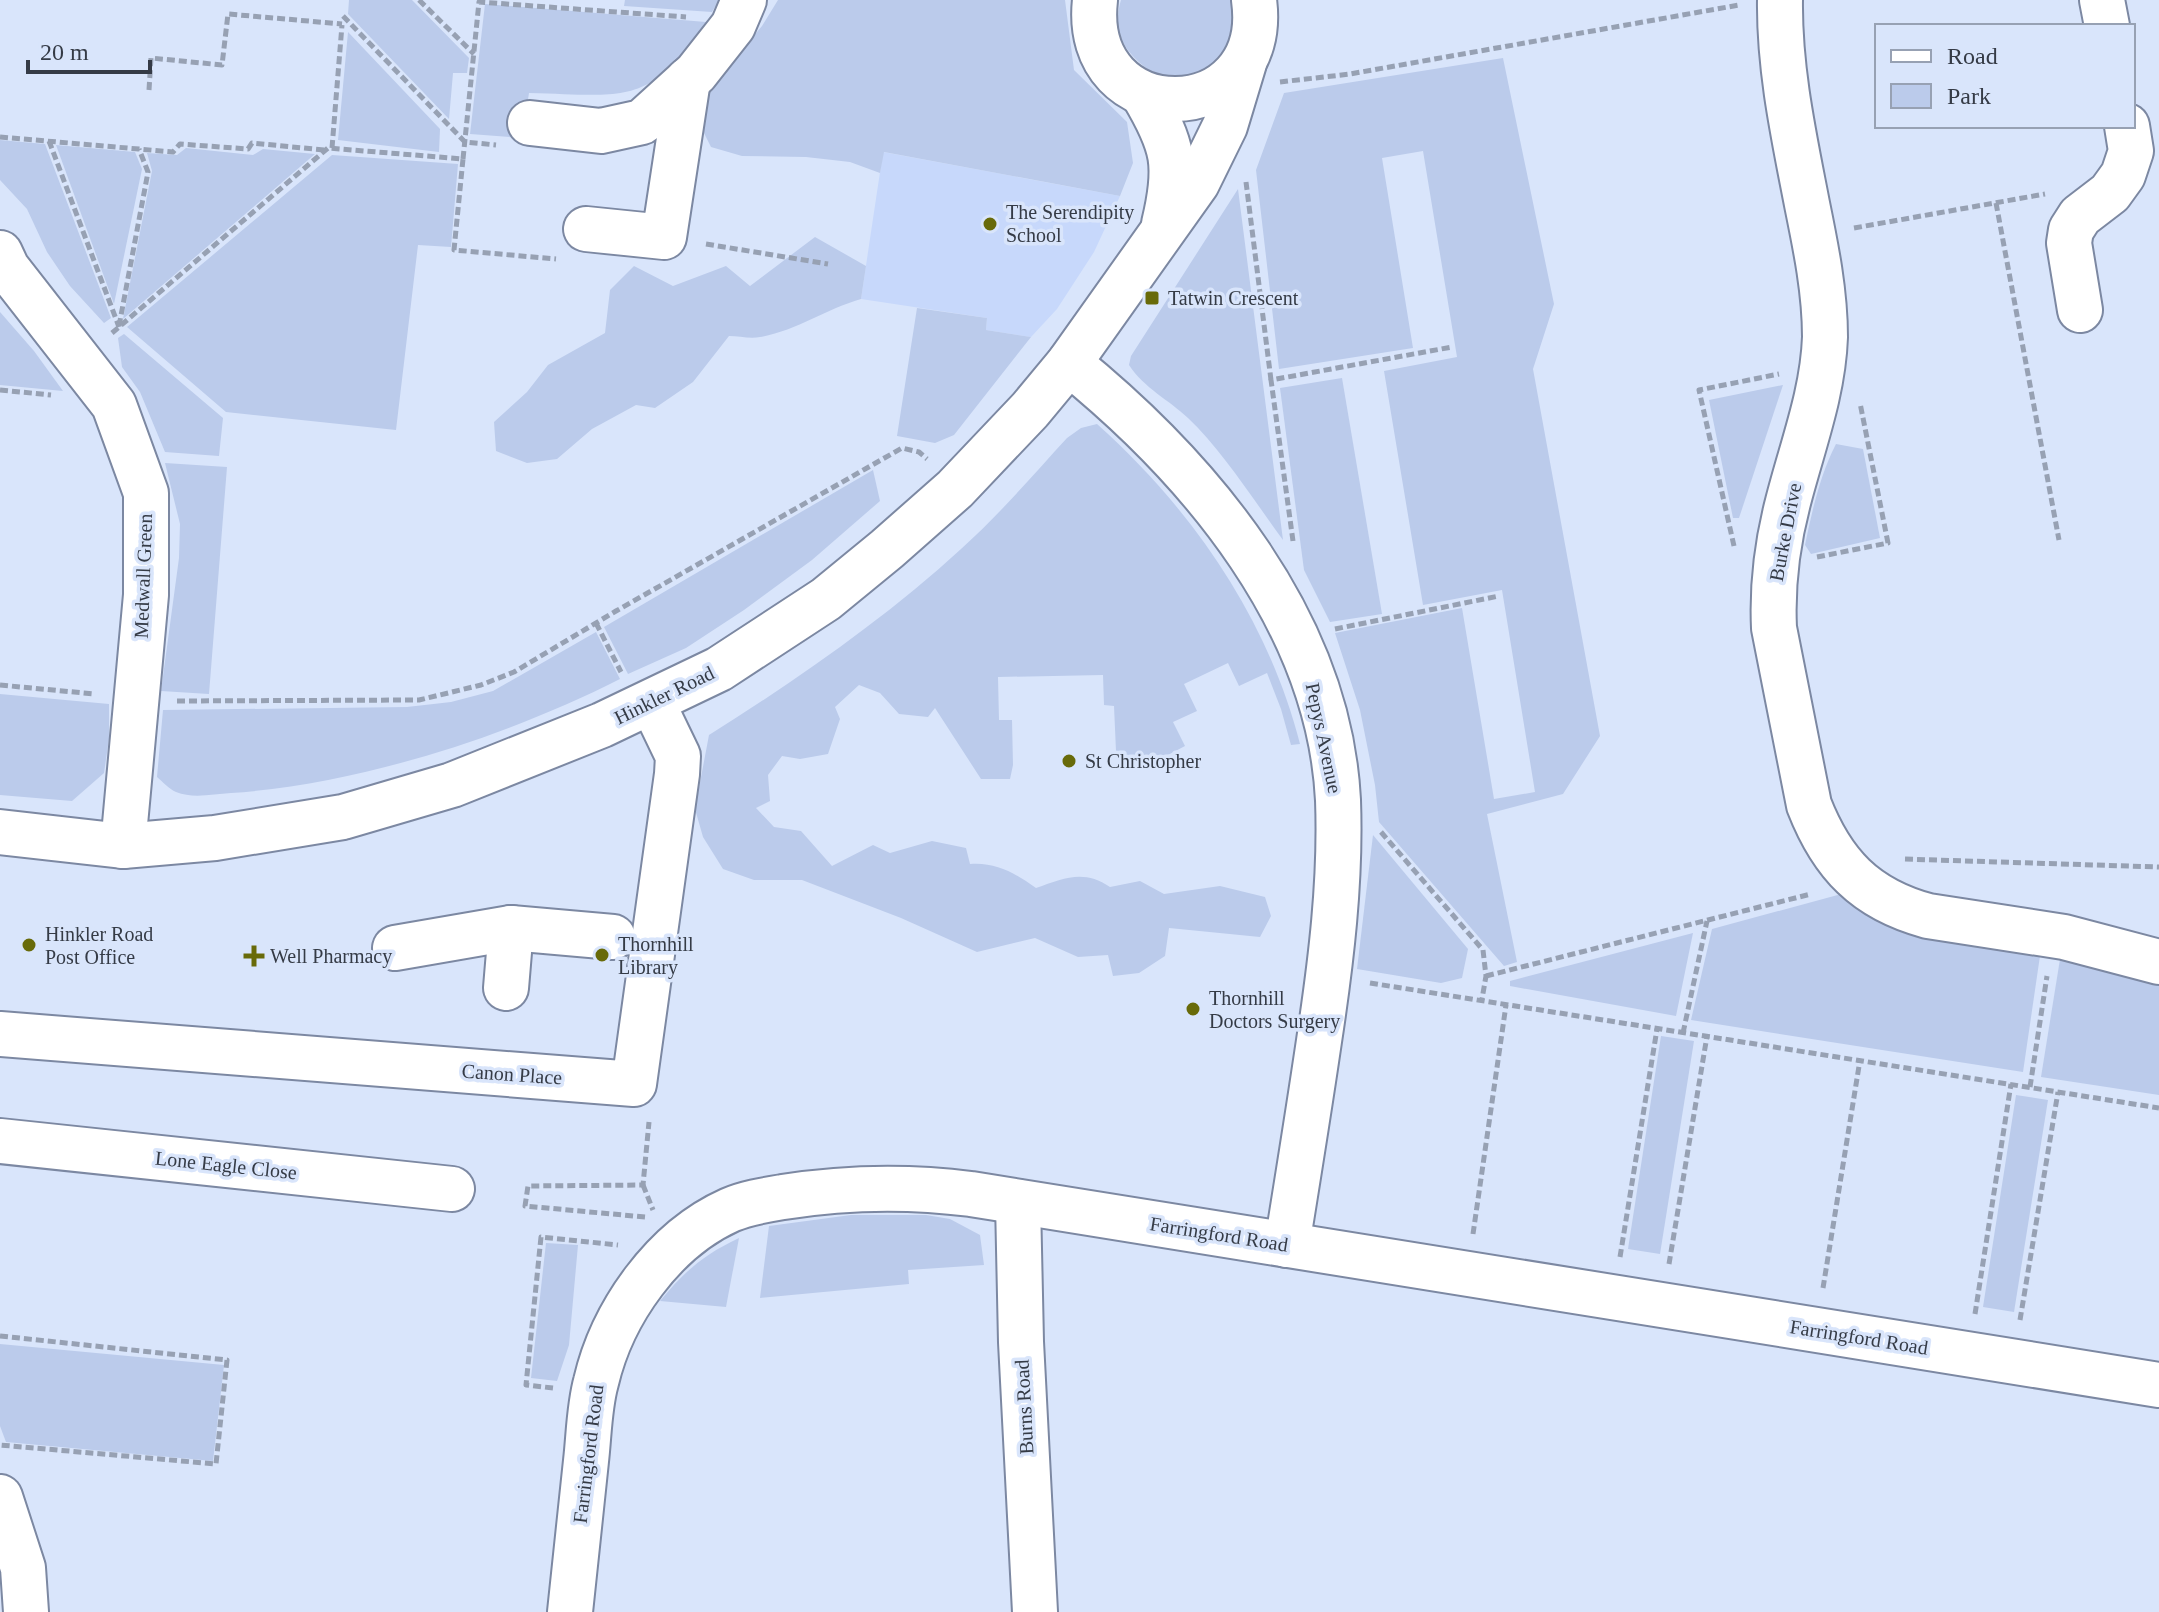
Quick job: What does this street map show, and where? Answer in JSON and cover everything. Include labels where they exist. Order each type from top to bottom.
[{"type":"street","points":[[1095,0],[1093,24],[1102,57],[1119,79],[1143,94],[1165,100],[1188,100],[1210,93],[1241,75]]},
{"type":"street","name":"Hinkler Road","points":[[0,832],[123,846],[215,838],[343,817],[452,785],[639,691],[719,669],[826,599],[955,489],[1008,434],[1069,363],[1197,183],[1225,126],[1254,42],[1257,19],[1254,0]]},
{"type":"street","points":[[1780,0],[1791,0]]},
{"type":"street","name":"Burke Drive","points":[[1780,0],[1783,62],[1793,133],[1825,305],[1823,365],[1818,395],[1788,502],[1775,566],[1774,628],[1809,805],[1818,829],[1847,869],[1887,902],[1928,916],[2102,945],[2159,962]]},
{"type":"street","points":[[2102,0],[2107,24]]},
{"type":"street","points":[[530,123],[601,131],[642,122],[696,73],[740,10]]},
{"type":"street","points":[[586,229],[664,237],[688,80]]},
{"type":"street","name":"Hinkler Road","points":[[1143,94],[1164,129],[1172,158],[1172,189],[1162,231]]},
{"type":"street","points":[[2080,310],[2069,243],[2071,230],[2080,216],[2110,193],[2123,175],[2131,151],[2127,128]]},
{"type":"street","name":"Medwall Green","points":[[0,253],[7,268],[114,405],[146,493],[146,595],[123,846]]},
{"type":"street","name":"Pepys Avenue","points":[[1069,363],[1130,413],[1156,439],[1221,516],[1268,585],[1297,637],[1323,717],[1338,798],[1335,908],[1329,977],[1287,1245]]},
{"type":"street","points":[[634,1084],[630,939],[678,756],[639,691]]},
{"type":"street","points":[[395,948],[511,928],[630,939]]},
{"type":"street","points":[[506,988],[511,928]]},
{"type":"street","name":"Canon Place","points":[[0,1034],[634,1084]]},
{"type":"street","name":"Lone Eagle Close","points":[[0,1141],[452,1189]]},
{"type":"street","name":"Farringford Road","points":[[570,1612],[594,1392],[604,1353],[616,1327],[634,1296],[672,1251],[702,1227],[730,1210],[794,1195],[838,1189],[925,1188],[2159,1385]]},
{"type":"street","name":"Burns Road","points":[[1018,1202],[1021,1342],[1035,1612]]},
{"type":"street","points":[[0,1497],[23,1568],[26,1612]]},
{"type":"path","points":[[419,0],[474,54]]},
{"type":"path","points":[[1241,75],[1350,74],[1722,6],[1780,0]]},
{"type":"path","points":[[586,229],[580,261],[454,250],[479,2],[740,10]]},
{"type":"path","points":[[149,90],[151,58],[222,65],[228,14],[342,24]]},
{"type":"path","points":[[332,148],[343,16],[465,142]]},
{"type":"path","points":[[0,137],[173,152],[180,144],[248,149],[252,143],[325,151]]},
{"type":"path","points":[[49,141],[119,327]]},
{"type":"path","points":[[81,360],[325,151],[332,148],[463,159]]},
{"type":"path","points":[[119,327],[148,172],[139,149]]},
{"type":"path","points":[[1212,153],[1245,176],[1296,569],[1268,585]]},
{"type":"path","points":[[1813,235],[2045,194],[2080,216]]},
{"type":"path","points":[[1996,203],[2059,540]]},
{"type":"path","points":[[664,237],[828,264]]},
{"type":"path","points":[[1271,380],[1452,347]]},
{"type":"path","points":[[1735,549],[1699,390],[1823,365]]},
{"type":"path","points":[[1775,566],[1888,543],[1858,390]]},
{"type":"path","points":[[0,685],[181,702],[419,700],[481,685],[514,672],[902,448],[919,452],[955,489]]},
{"type":"path","points":[[1297,637],[1499,596]]},
{"type":"path","points":[[596,623],[639,691]]},
{"type":"path","points":[[1338,798],[1359,805],[1483,950],[1486,976],[1482,999]]},
{"type":"path","points":[[1486,976],[1707,921],[1847,869],[2159,867]]},
{"type":"path","points":[[1683,1033],[1707,921]]},
{"type":"path","points":[[2030,1087],[2053,936]]},
{"type":"path","points":[[1329,977],[2159,1108]]},
{"type":"path","points":[[1467,1274],[1506,1005]]},
{"type":"path","points":[[1614,1298],[1657,1029]]},
{"type":"path","points":[[1663,1305],[1707,1036]]},
{"type":"path","points":[[1816,1330],[1860,1060]]},
{"type":"path","points":[[634,1084],[651,1099],[643,1185],[657,1218],[525,1206],[528,1186],[643,1185]]},
{"type":"path","points":[[1969,1355],[2011,1084]]},
{"type":"path","points":[[2013,1362],[2058,1092]]},
{"type":"path","points":[[594,1392],[526,1385],[541,1237],[672,1251]]},
{"type":"path","points":[[0,1336],[227,1360],[216,1464],[0,1445]]},
{"type":"shaded area","name":"The Serendipity School","points":[[883,152],[1120,196],[1094,252],[1057,309],[1031,337],[986,330],[987,318],[861,299]]},
{"type":"green space","points":[[349,0],[412,0],[469,58],[467,73],[453,73],[449,119],[348,14]]},
{"type":"green space","points":[[625,0],[719,0],[712,12],[624,6]]},
{"type":"green space","points":[[778,0],[1065,0],[1074,70],[1127,122],[1133,163],[1120,196],[884,152],[880,173],[850,162],[806,157],[742,156],[711,147],[698,121],[705,94],[762,26]]},
{"type":"green space","points":[[1121,0],[1235,0],[1235,41],[1207,74],[1171,85],[1147,69],[1122,41],[1118,15]]},
{"type":"green space","points":[[485,4],[706,22],[668,70],[650,83],[612,94],[529,93],[522,138],[470,134]]},
{"type":"green space","points":[[348,32],[440,129],[439,152],[338,140]]},
{"type":"green space","points":[[1503,58],[1554,304],[1533,369],[1600,736],[1563,794],[1487,814],[1517,962],[1504,966],[1379,822],[1360,710],[1335,633],[1462,608],[1494,799],[1535,792],[1502,590],[1423,605],[1384,371],[1457,357],[1423,151],[1382,158],[1413,348],[1279,369],[1256,170],[1284,93]]},
{"type":"green space","points":[[0,140],[45,144],[111,318],[104,323],[70,286],[47,252],[27,209],[0,180]]},
{"type":"green space","points":[[56,145],[135,152],[142,169],[114,304]]},
{"type":"green space","points":[[186,148],[253,155],[263,149],[315,154],[123,319],[152,171],[147,153],[177,155]]},
{"type":"green space","points":[[332,155],[458,164],[451,247],[418,245],[396,430],[226,412],[127,327]]},
{"type":"green space","points":[[1238,189],[1283,540],[1201,431],[1129,365],[1131,356]]},
{"type":"green space","points":[[815,237],[866,266],[861,299],[773,334],[756,338],[729,336],[693,382],[655,408],[636,405],[592,429],[557,459],[527,463],[496,451],[494,422],[527,392],[548,365],[605,333],[610,290],[634,266],[673,286],[726,266],[750,286]]},
{"type":"green space","points":[[917,308],[987,318],[986,330],[1031,337],[954,435],[935,443],[897,436]]},
{"type":"green space","points":[[0,312],[34,351],[63,391],[0,385]]},
{"type":"green space","points":[[124,334],[223,418],[219,456],[165,452],[140,392],[122,367],[118,338]]},
{"type":"green space","points":[[1342,378],[1382,614],[1330,622],[1304,570],[1280,388]]},
{"type":"green space","points":[[1783,385],[1739,518],[1733,518],[1709,400]]},
{"type":"green space","points":[[1097,424],[1165,493],[1222,569],[1268,653],[1300,744],[1291,745],[1267,673],[1239,686],[1228,663],[1184,684],[1197,711],[1173,722],[1185,746],[1166,756],[1120,755],[1116,751],[1114,706],[1104,705],[1103,675],[998,677],[999,720],[1012,720],[1013,765],[1010,779],[981,779],[935,708],[928,717],[899,714],[880,693],[859,685],[835,707],[840,719],[828,754],[800,759],[782,756],[768,775],[770,801],[756,808],[774,827],[801,831],[832,866],[873,845],[890,853],[932,841],[966,848],[970,864],[1005,870],[1036,888],[1083,877],[1101,881],[1110,887],[1140,881],[1164,894],[1220,886],[1265,897],[1271,916],[1260,937],[1169,928],[1165,956],[1139,973],[1113,976],[1108,955],[1078,957],[1035,938],[977,952],[901,918],[802,880],[754,880],[723,869],[703,837],[695,809],[709,735],[807,671],[902,600],[975,536],[1067,438],[1081,428]]},
{"type":"green space","points":[[1836,444],[1863,449],[1880,538],[1811,554],[1805,545],[1821,481]]},
{"type":"green space","points":[[165,463],[227,467],[209,694],[161,691],[179,558],[180,524]]},
{"type":"green space","points":[[873,470],[880,501],[812,560],[686,648],[628,674],[604,627]]},
{"type":"green space","points":[[596,632],[620,679],[530,720],[481,738],[380,768],[279,788],[189,795],[173,791],[157,777],[163,710],[407,707],[451,702],[493,691]]},
{"type":"green space","points":[[0,694],[109,704],[109,739],[104,773],[72,801],[0,795]]},
{"type":"green space","points":[[1373,835],[1468,949],[1462,978],[1441,983],[1357,969]]},
{"type":"green space","points":[[1845,893],[2041,949],[2023,1072],[1691,1020],[1712,929]]},
{"type":"green space","points":[[1693,933],[1676,1016],[1510,986],[1510,981]]},
{"type":"green space","points":[[2061,953],[2159,978],[2159,1095],[2041,1077]]},
{"type":"green space","points":[[1661,1036],[1694,1041],[1660,1254],[1628,1249]]},
{"type":"green space","points":[[2016,1095],[2048,1100],[2014,1312],[1983,1307]]},
{"type":"green space","points":[[851,1215],[926,1215],[950,1219],[980,1235],[984,1265],[908,1270],[909,1284],[760,1298],[769,1226]]},
{"type":"green space","points":[[739,1238],[726,1307],[660,1301],[695,1265]]},
{"type":"green space","points":[[546,1243],[578,1245],[569,1345],[557,1381],[531,1378]]},
{"type":"green space","points":[[0,1344],[224,1365],[213,1461],[6,1442],[0,1426]]},
{"type":"place","name":"The Serendipity School","points":[[990,224]]},
{"type":"place","name":"Tatwin Crescent","points":[[1152,298]]},
{"type":"place","name":"St Christopher","points":[[1069,761]]},
{"type":"place","name":"Hinkler Road Post Office","points":[[29,945]]},
{"type":"place","name":"Thornhill Library","points":[[602,955]]},
{"type":"place","name":"Well Pharmacy","points":[[254,956]]},
{"type":"place","name":"Thornhill Doctors Surgery","points":[[1193,1009]]}]
